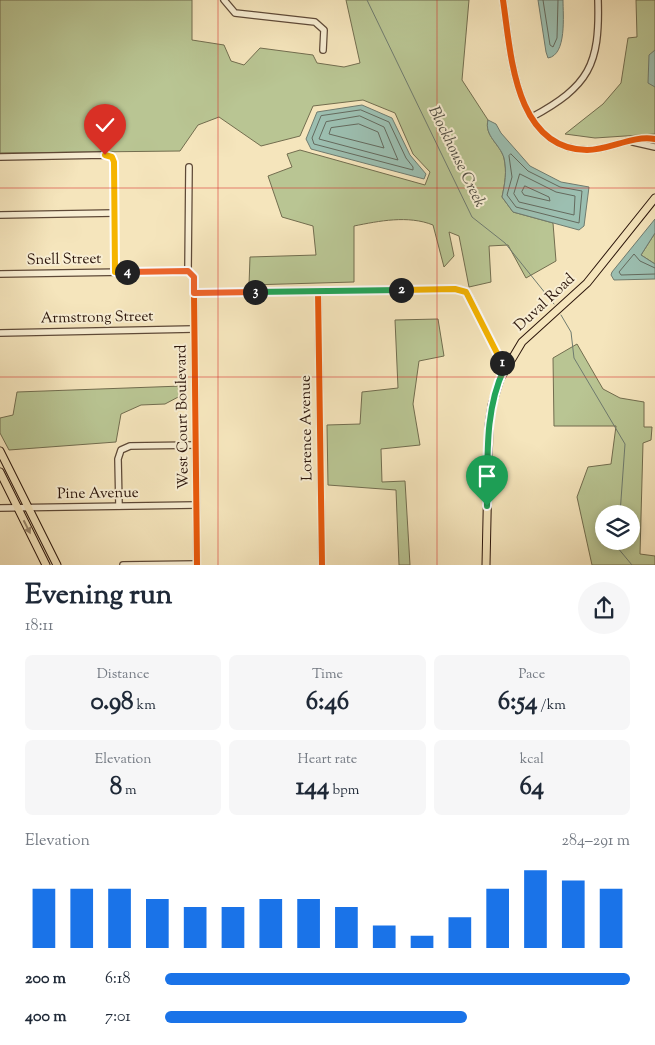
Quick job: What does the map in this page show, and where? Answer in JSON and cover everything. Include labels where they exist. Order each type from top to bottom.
[{"type":"main road","name":"Duval Road","points":[[486,565],[489,425],[495,392],[504,369],[529,334],[587,283],[655,198]]},
{"type":"main road","points":[[0,451],[57,565]]},
{"type":"main road","points":[[0,472],[46,565]]},
{"type":"street","points":[[224,0],[235,13],[315,22],[324,30],[323,50]]},
{"type":"street","points":[[503,0],[515,81],[532,117],[546,135],[574,149],[594,150],[645,138],[655,139]]},
{"type":"street","points":[[532,117],[566,97],[586,74],[597,47],[598,0]]},
{"type":"street","points":[[631,142],[655,147]]},
{"type":"street","points":[[0,157],[105,155],[112,157],[114,162],[115,272]]},
{"type":"street","name":"West Court Boulevard","points":[[189,167],[188,271],[194,277],[197,564]]},
{"type":"street","points":[[0,215],[115,213]]},
{"type":"street","name":"Snell Street","points":[[0,274],[188,271]]},
{"type":"street","points":[[194,293],[460,289],[470,297],[504,369]]},
{"type":"street","name":"Lorence Avenue","points":[[318,291],[322,565]]},
{"type":"street","name":"Armstrong Street","points":[[0,333],[194,329]]},
{"type":"street","points":[[119,506],[118,459],[121,450],[130,446],[196,445]]},
{"type":"street","name":"Pine Avenue","points":[[0,508],[196,505]]},
{"type":"street","points":[[123,565],[197,564]]},
{"type":"green space","points":[[0,0],[192,0],[192,40],[224,45],[231,61],[244,65],[260,48],[313,55],[317,63],[344,67],[360,63],[346,0],[469,0],[462,80],[488,120],[488,131],[504,158],[505,178],[502,197],[513,212],[553,223],[556,261],[526,278],[508,245],[489,246],[491,282],[469,287],[459,236],[449,232],[454,256],[444,267],[433,225],[414,220],[393,220],[354,226],[354,282],[249,285],[250,257],[316,255],[313,226],[282,217],[268,176],[292,167],[287,154],[300,150],[425,185],[430,172],[413,154],[395,113],[363,100],[313,106],[300,136],[261,146],[219,117],[198,125],[180,151],[0,153]]},
{"type":"green space","points":[[636,0],[655,0],[655,134],[595,138],[565,134],[603,104],[621,83],[628,38],[637,37]]},
{"type":"green space","points":[[655,233],[655,264],[641,255]]},
{"type":"green space","points":[[438,319],[444,356],[419,361],[413,404],[420,445],[381,449],[382,482],[405,481],[410,565],[399,565],[396,490],[328,485],[327,425],[360,424],[362,392],[398,388],[395,320]]},
{"type":"green space","points":[[577,344],[603,389],[620,398],[644,402],[644,427],[652,427],[651,440],[643,443],[640,554],[655,556],[655,565],[592,565],[577,497],[588,467],[611,464],[616,426],[554,426],[553,358]]},
{"type":"green space","points":[[182,386],[182,395],[165,404],[141,405],[121,414],[116,442],[9,450],[0,433],[0,418],[13,415],[17,392]]},
{"type":"water","points":[[538,0],[563,0],[563,34],[561,42],[554,55],[548,58],[546,52]]},
{"type":"water","points":[[655,50],[655,87],[648,83],[649,55]]},
{"type":"water","points":[[362,105],[392,118],[410,155],[426,174],[424,179],[311,149],[306,139],[317,112]]},
{"type":"water","points":[[488,120],[496,124],[501,133],[530,166],[561,182],[589,187],[584,226],[579,230],[513,212],[502,197],[505,178],[504,158],[488,131]]},
{"type":"water","points":[[655,219],[655,233],[641,255],[655,264],[655,279],[614,280],[611,275],[612,272]]},
{"type":"waterway","name":"Blockhouse Creek","points":[[367,0],[472,217],[505,243],[554,304]]},
{"type":"waterway","name":"Blockhouse Creek","points":[[561,315],[571,332],[574,358],[625,444],[621,505]]},
{"type":"waterway","name":"Blockhouse Creek","points":[[620,550],[632,565]]},
{"type":"cycle path","points":[[503,0],[509,46],[521,94],[530,116],[544,134],[563,145],[587,150],[604,148],[638,139],[655,139]]},
{"type":"cycle path","points":[[188,271],[194,277],[197,565]]},
{"type":"cycle path","points":[[194,293],[460,289],[470,297],[505,369]]},
{"type":"cycle path","points":[[318,291],[322,565]]},
{"type":"route","points":[[105,155],[112,157],[114,162],[115,272],[188,271],[194,277],[194,293],[455,289],[466,292],[504,369],[495,392],[490,417],[487,506]]}]
